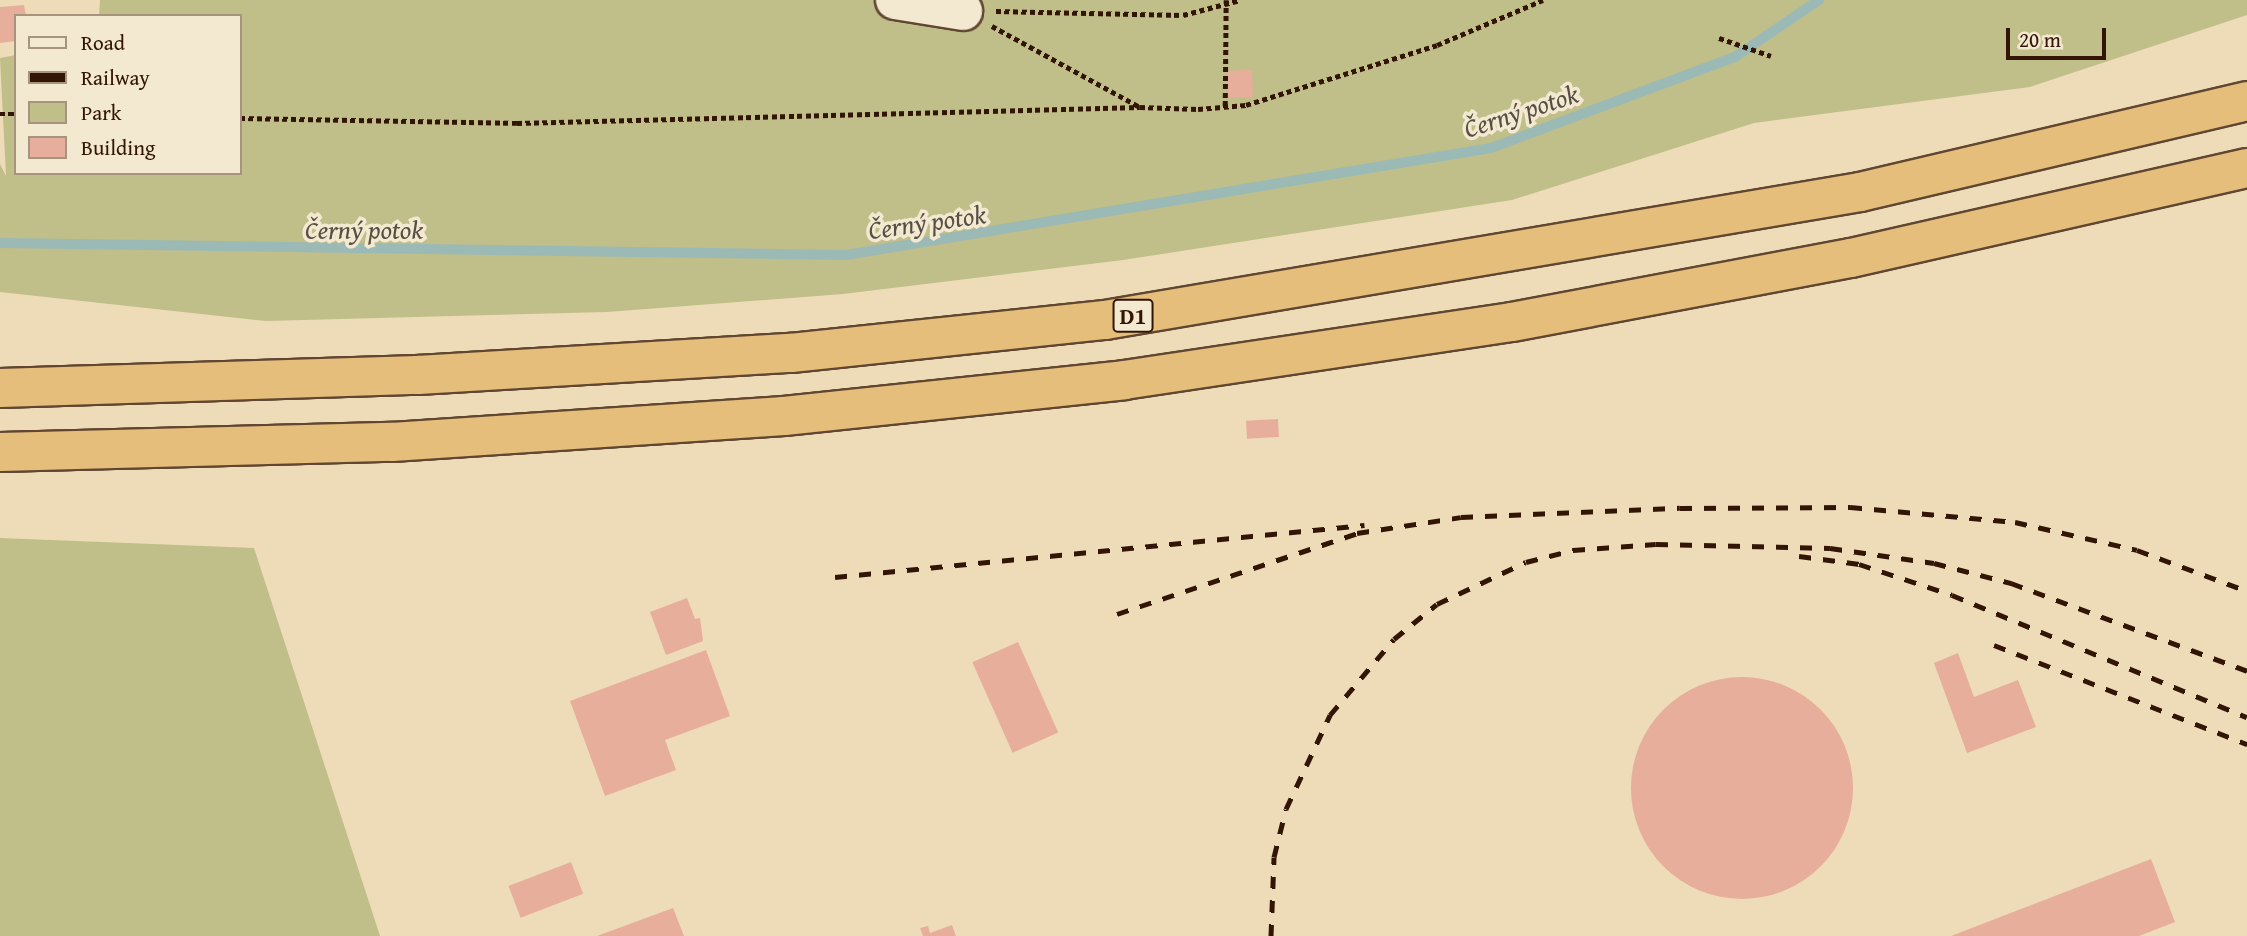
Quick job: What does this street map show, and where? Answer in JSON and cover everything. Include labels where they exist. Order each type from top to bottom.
[{"type":"highway","name":"D1","points":[[0,387],[432,375],[791,353],[1105,320],[1860,192],[2247,101]]},
{"type":"highway","points":[[0,452],[392,442],[690,422],[1124,380],[1526,320],[1851,258],[2247,168]]},
{"type":"lane","points":[[895,0],[963,10]]},
{"type":"path","points":[[1226,0],[1226,106]]},
{"type":"path","points":[[963,10],[1183,15],[1240,0]]},
{"type":"path","points":[[242,118],[517,123],[1226,106],[1437,44],[1543,0]]},
{"type":"path","points":[[963,10],[1140,107]]},
{"type":"path","points":[[1719,38],[1771,56]]},
{"type":"green space","points":[[100,0],[2247,0],[2247,15],[2030,87],[1754,123],[1512,200],[1123,260],[843,294],[607,312],[266,321],[0,292],[0,164],[6,176],[0,58],[14,55],[14,175],[242,175],[242,14],[99,14]]},
{"type":"green space","points":[[0,538],[254,548],[380,936],[0,936]]},
{"type":"building","points":[[24,5],[26,14],[14,14],[14,41],[0,43],[0,7]]},
{"type":"building","points":[[1252,70],[1253,97],[1228,98],[1227,71]]},
{"type":"building","points":[[1278,419],[1279,437],[1247,439],[1246,421]]},
{"type":"building","points":[[687,598],[695,619],[700,618],[703,641],[666,655],[650,612]]},
{"type":"building","points":[[1018,642],[1058,732],[1013,753],[972,662]]},
{"type":"building","points":[[706,650],[730,716],[665,740],[676,770],[605,796],[570,701]]},
{"type":"building","points":[[1958,653],[1974,697],[2018,680],[2036,727],[1967,753],[1934,663]]},
{"type":"building","points":[[1742,677],[1764,679],[1794,690],[1812,702],[1828,718],[1840,736],[1848,756],[1853,788],[1851,810],[1840,840],[1828,858],[1812,874],[1794,886],[1774,894],[1742,899],[1720,897],[1690,886],[1672,874],[1656,858],[1644,840],[1636,820],[1631,788],[1633,766],[1644,736],[1656,718],[1672,702],[1690,690],[1710,682]]},
{"type":"building","points":[[2151,859],[2175,922],[2139,936],[1951,936]]},
{"type":"building","points":[[571,862],[583,894],[521,918],[508,886]]},
{"type":"building","points":[[673,908],[684,936],[597,936]]},
{"type":"building","points":[[952,925],[956,936],[923,936],[920,928],[928,926],[930,933]]},
{"type":"waterway","name":"Černý potok","points":[[0,243],[846,255],[1491,148],[1735,57],[1819,0]]},
{"type":"railway","points":[[1117,614],[1357,533],[1461,517],[1680,508],[1850,507],[2015,522],[2137,550],[2247,591]]},
{"type":"railway","points":[[835,577],[1364,525]]},
{"type":"railway","points":[[1271,936],[1274,857],[1286,809],[1330,715],[1394,639],[1437,604],[1526,562],[1573,550],[1656,544],[1830,548],[1934,563],[2011,583],[2247,671]]},
{"type":"railway","points":[[1799,556],[1859,564],[1952,595],[2247,717]]},
{"type":"railway","points":[[1994,645],[2247,744]]}]
